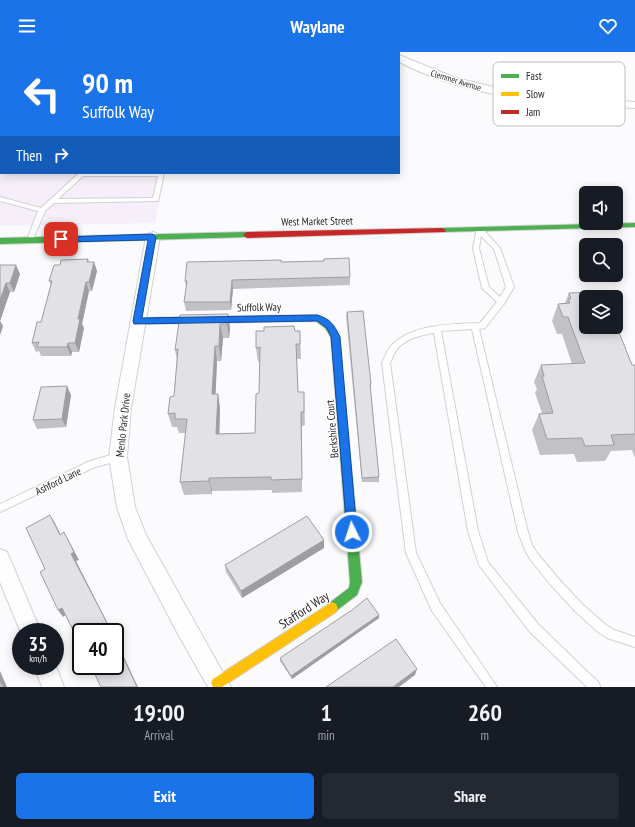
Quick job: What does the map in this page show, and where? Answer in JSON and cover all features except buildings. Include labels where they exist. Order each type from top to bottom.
[{"type":"main road","name":"West Market Street","points":[[0,240],[635,225]]},
{"type":"main road","name":"Suffolk Way","points":[[137,321],[317,318],[324,320],[330,326]]},
{"type":"main road","name":"Berkshire Court","points":[[330,326],[335,337],[336,344],[352,532]]},
{"type":"main road","name":"Stafford Way","points":[[218,685],[341,602],[353,591],[356,582],[352,532]]},
{"type":"street","name":"Clemmer Avenue","points":[[400,58],[422,69],[452,80],[493,91]]},
{"type":"street","name":"Clemmer Avenue","points":[[625,105],[635,105]]},
{"type":"street","name":"Menlo Park Drive","points":[[153,237],[137,321],[123,408],[118,457],[126,507],[138,539],[186,630],[218,685]]},
{"type":"street","points":[[0,558],[27,623]]},
{"type":"street","points":[[49,675],[54,687]]},
{"type":"lane","points":[[30,240],[42,210],[54,201],[82,174]]},
{"type":"lane","points":[[54,201],[156,200],[161,174]]},
{"type":"lane","points":[[0,200],[42,210]]},
{"type":"lane","points":[[479,229],[476,248],[486,288],[501,302]]},
{"type":"lane","points":[[479,229],[498,248],[510,287],[501,302],[482,326],[437,330],[413,335],[395,347],[386,363],[411,553],[436,607],[492,687]]},
{"type":"lane","points":[[475,326],[523,532],[528,547],[577,606],[597,625],[611,634],[635,642]]},
{"type":"lane","points":[[437,330],[473,531],[484,565],[534,628],[595,687]]},
{"type":"lane","name":"Ashford Lane","points":[[0,508],[93,464],[118,457]]},
{"type":"shaded area","points":[[0,174],[165,174],[155,223],[0,226]]},
{"type":"traffic: fast","points":[[442,230],[635,225]]},
{"type":"traffic: fast","points":[[0,241],[247,235]]},
{"type":"traffic: fast","points":[[137,321],[317,318],[326,323],[330,328],[335,337],[356,582],[353,591],[332,608]]},
{"type":"traffic: slow","points":[[217,683],[332,608]]},
{"type":"traffic: jam","points":[[247,235],[442,230]]},
{"type":"route","points":[[61,239],[153,237],[137,321],[317,318],[324,320],[330,326],[335,337],[352,532]]}]
